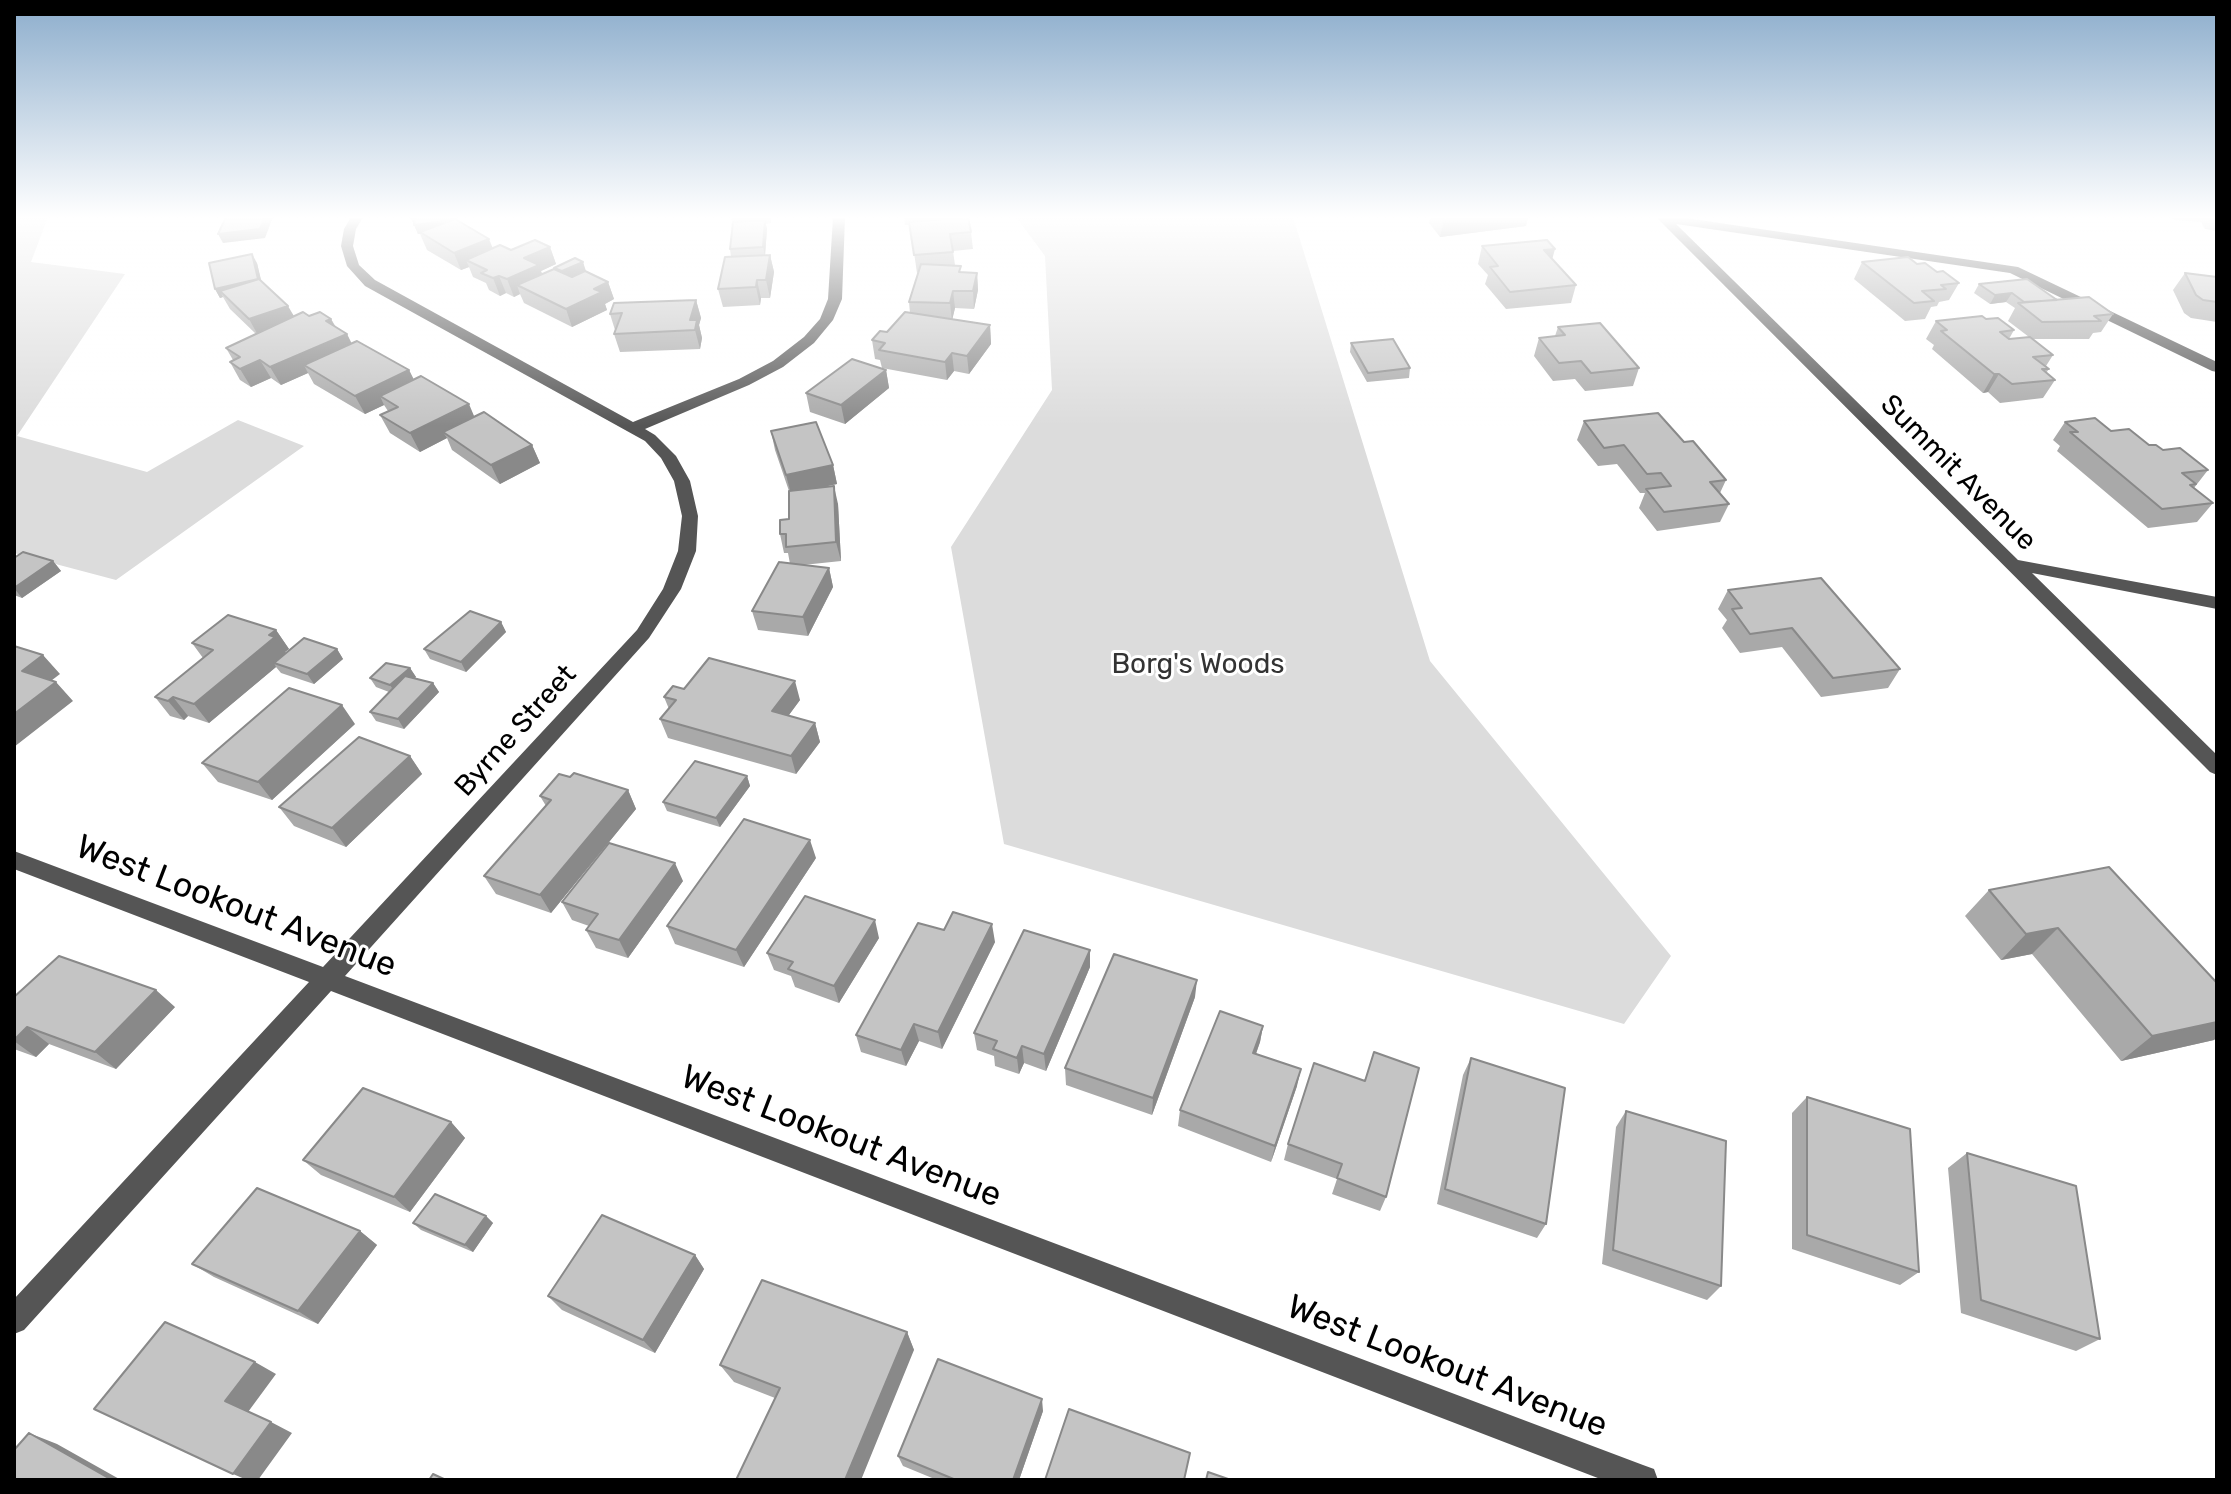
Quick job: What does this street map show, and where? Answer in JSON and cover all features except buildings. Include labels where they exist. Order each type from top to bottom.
[{"type":"street","name":"Byrne Street","points":[[14,1320],[643,634],[672,589],[687,551],[690,516],[682,481],[668,456],[650,438],[377,287]]},
{"type":"street","points":[[633,428],[744,382],[778,364],[809,340],[826,320],[835,299],[836,287]]},
{"type":"street","name":"Summit Avenue","points":[[1733,287],[2217,767]]},
{"type":"street","points":[[2048,287],[2217,368]]},
{"type":"street","points":[[2012,564],[2217,603]]},
{"type":"street","name":"West Lookout Avenue","points":[[14,860],[1643,1480]]},
{"type":"green space","points":[[14,287],[117,287],[17,436],[147,472],[238,420],[304,446],[116,580],[14,553]]},
{"type":"green space","name":"Borg's Woods","points":[[1047,287],[1315,287],[1430,661],[1671,956],[1624,1024],[1004,844],[951,547],[1052,390]]}]
